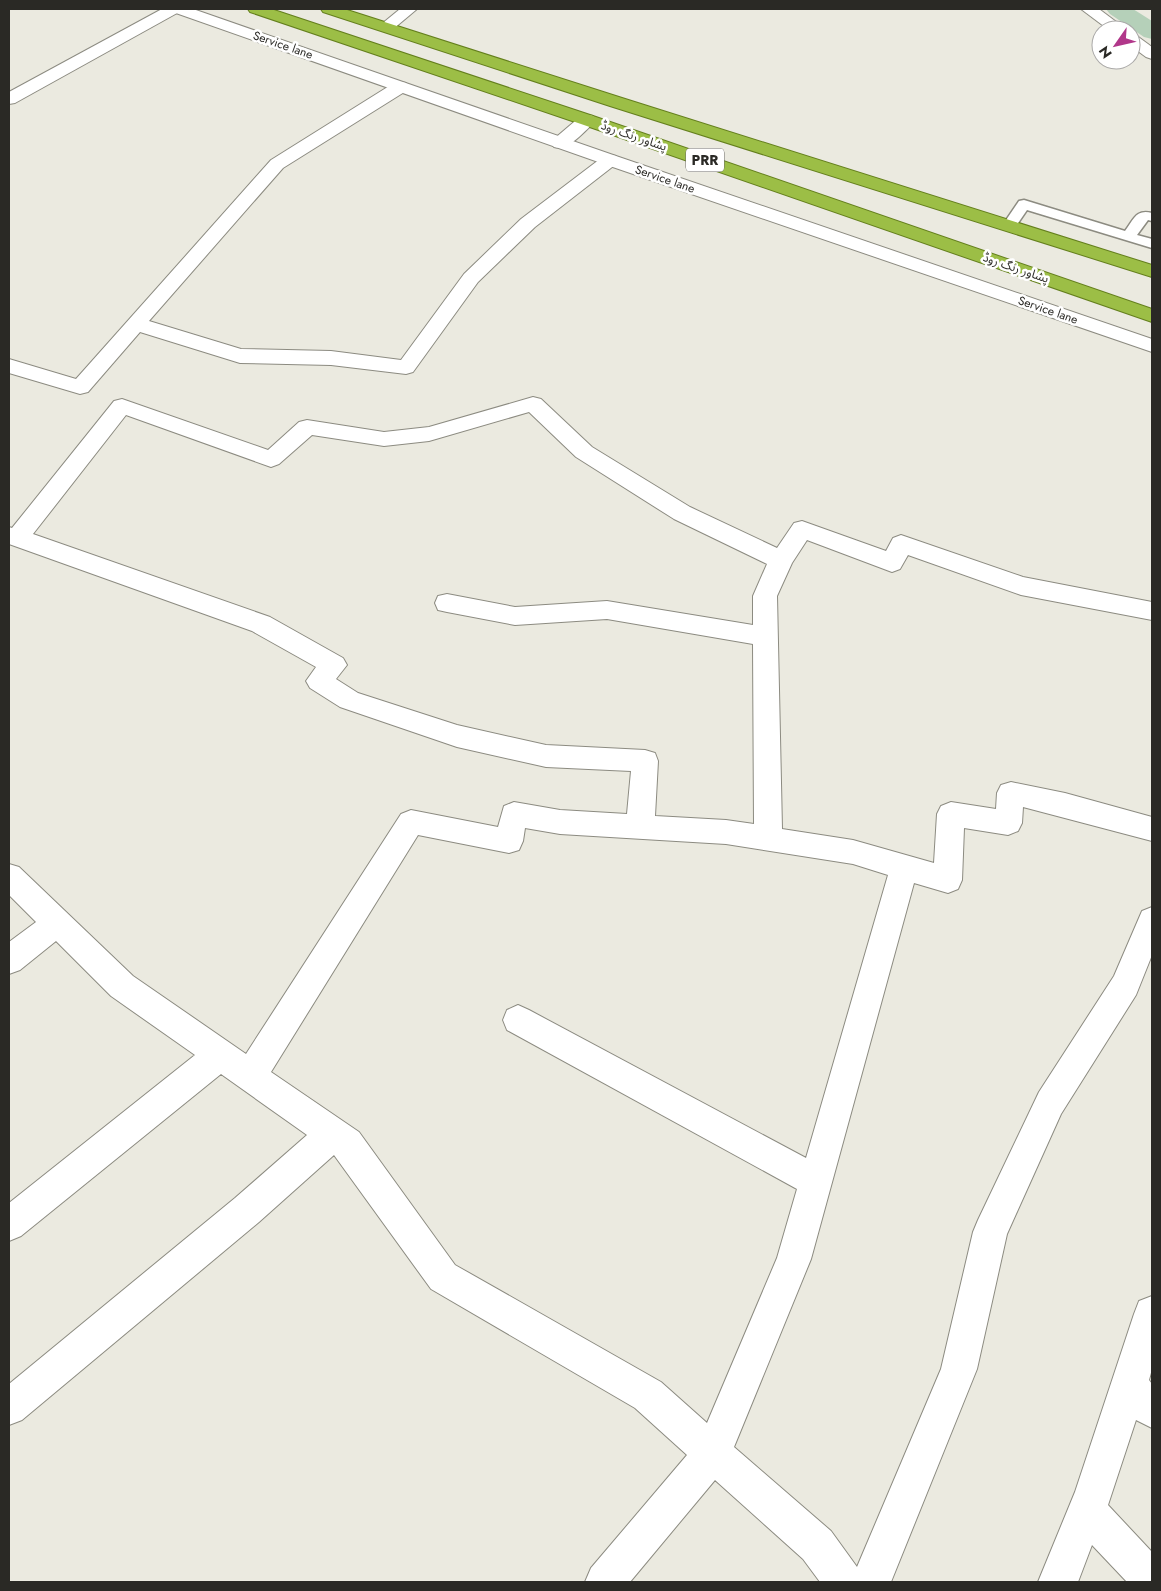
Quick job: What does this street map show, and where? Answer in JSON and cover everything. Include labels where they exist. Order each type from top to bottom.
[{"type":"highway","name":"پشاور رنگ روڈ","points":[[256,9],[588,120],[1152,316]]},
{"type":"highway","name":"پشاور رنگ روڈ","points":[[329,9],[616,102],[1152,271]]},
{"type":"street","points":[[9,99],[173,9]]},
{"type":"street","name":"Service lane","points":[[179,9],[560,143],[1152,346]]},
{"type":"street","points":[[386,27],[409,9]]},
{"type":"street","points":[[1089,9],[1105,20]]},
{"type":"street","points":[[1141,46],[1152,54]]},
{"type":"street","points":[[9,366],[80,387],[277,164],[400,87]]},
{"type":"street","points":[[560,143],[588,120]]},
{"type":"street","points":[[136,324],[240,356],[331,358],[406,367],[472,278],[528,223],[610,160]]},
{"type":"street","points":[[640,827],[645,761],[546,756],[457,736],[349,700],[319,682],[334,665],[261,624],[13,537],[122,406],[270,459],[307,426],[384,440],[429,434],[533,404],[584,452],[682,513],[781,560]]},
{"type":"street","points":[[768,839],[765,596],[781,560],[802,529],[892,563],[901,544],[1021,586],[1152,611]]},
{"type":"street","points":[[447,603],[516,616],[607,610],[767,637]]},
{"type":"street","points":[[250,1076],[411,822],[509,841],[514,814],[560,822],[726,832],[853,852],[948,880],[952,814],[1008,823],[1011,794],[1065,805],[1152,829]]},
{"type":"street","points":[[605,1582],[713,1453],[794,1259],[904,868]]},
{"type":"street","points":[[9,876],[122,986],[347,1144],[443,1277],[648,1395],[817,1545],[844,1582]]},
{"type":"street","points":[[870,1582],[959,1369],[990,1232],[1050,1103],[1125,985],[1152,920]]},
{"type":"street","points":[[9,960],[57,923]]},
{"type":"street","points":[[518,1020],[816,1181]]},
{"type":"street","points":[[9,1224],[220,1055]]},
{"type":"street","points":[[9,1407],[247,1210],[333,1134]]},
{"type":"street","points":[[1058,1582],[1087,1510],[1140,1398],[1152,1314]]},
{"type":"street","points":[[1087,1510],[1152,1581]]},
{"type":"lane","points":[[1009,226],[1024,204],[1152,244]]},
{"type":"lane","points":[[1128,237],[1144,214],[1152,217]]},
{"type":"waterway","points":[[1118,9],[1152,32]]}]
